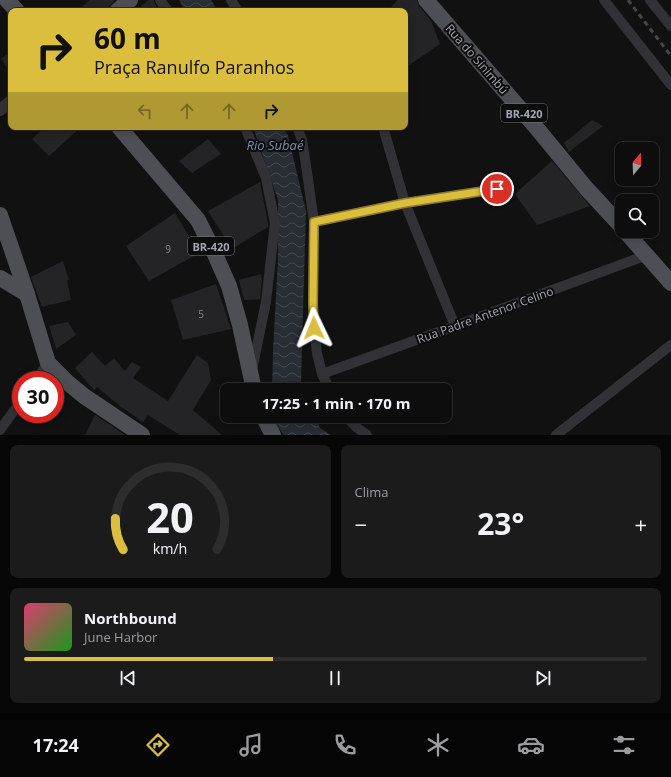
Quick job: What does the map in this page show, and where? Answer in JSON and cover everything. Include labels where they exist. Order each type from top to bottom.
[{"type":"main road","points":[[7,0],[14,8]]},
{"type":"main road","points":[[121,8],[130,0]]},
{"type":"main road","name":"Rua do Sinimbú","points":[[426,0],[535,126],[586,188],[615,219]]},
{"type":"main road","name":"BR-420","points":[[122,130],[198,220],[229,286],[240,325],[252,383]]},
{"type":"main road","points":[[0,215],[27,294],[48,363],[84,396],[142,435]]},
{"type":"main road","points":[[631,238],[671,282]]},
{"type":"main road","points":[[0,278],[27,294]]},
{"type":"main road","points":[[267,423],[273,435]]},
{"type":"street","points":[[604,0],[671,85]]},
{"type":"street","points":[[650,0],[671,26]]},
{"type":"street","points":[[0,110],[8,103]]},
{"type":"street","points":[[246,130],[266,178],[275,224],[266,302],[252,383]]},
{"type":"street","points":[[298,130],[302,140],[314,222],[314,328],[317,353],[322,374],[326,383]]},
{"type":"street","points":[[384,130],[405,203],[455,326]]},
{"type":"street","points":[[314,222],[405,203],[497,189]]},
{"type":"street","name":"Rua Padre Antenor Celino","points":[[322,374],[647,255]]},
{"type":"street","points":[[556,435],[671,345]]},
{"type":"street","points":[[42,371],[48,363]]},
{"type":"street","points":[[0,430],[12,413]]},
{"type":"street","points":[[352,423],[367,435]]},
{"type":"water","points":[[179,0],[211,0],[216,8],[183,8]]},
{"type":"water","name":"Rio Subaé","points":[[254,130],[285,130],[288,136],[306,211],[301,383],[272,383],[278,259],[278,200]]},
{"type":"water","points":[[275,423],[318,423],[320,428],[331,435],[284,435]]},
{"type":"building","points":[[90,0],[115,0],[108,8],[81,8]]},
{"type":"building","points":[[148,0],[154,0],[158,8],[139,8]]},
{"type":"building","points":[[398,0],[417,0],[419,6],[431,21],[440,44],[408,66],[408,8],[390,8]]},
{"type":"building","points":[[8,53],[8,70],[1,59]]},
{"type":"building","points":[[592,120],[603,126],[569,152],[564,143]]},
{"type":"building","points":[[42,130],[78,130],[49,156],[32,139]]},
{"type":"building","points":[[208,139],[221,154],[192,173],[179,161]]},
{"type":"building","points":[[552,161],[590,206],[537,225],[515,194]]},
{"type":"building","points":[[260,182],[268,227],[232,249],[208,211]]},
{"type":"building","points":[[175,213],[199,253],[149,281],[126,246]]},
{"type":"building","points":[[63,261],[69,280],[67,280],[71,300],[42,307],[31,277]]},
{"type":"building","points":[[261,274],[262,280],[260,299],[244,300],[239,280]]},
{"type":"building","points":[[216,284],[231,329],[183,340],[171,300]]},
{"type":"building","points":[[68,322],[76,335],[56,349],[49,326]]},
{"type":"building","points":[[92,352],[105,366],[114,358],[125,371],[132,362],[141,367],[133,378],[168,401],[197,355],[208,363],[211,380],[193,410],[222,435],[180,435],[148,415],[143,422],[97,387],[94,390],[75,368]]},
{"type":"building","points":[[95,415],[125,435],[85,435]]},
{"type":"railway","points":[[628,0],[671,56]]},
{"type":"route","points":[[314,328],[314,222],[405,203],[497,189]]}]
